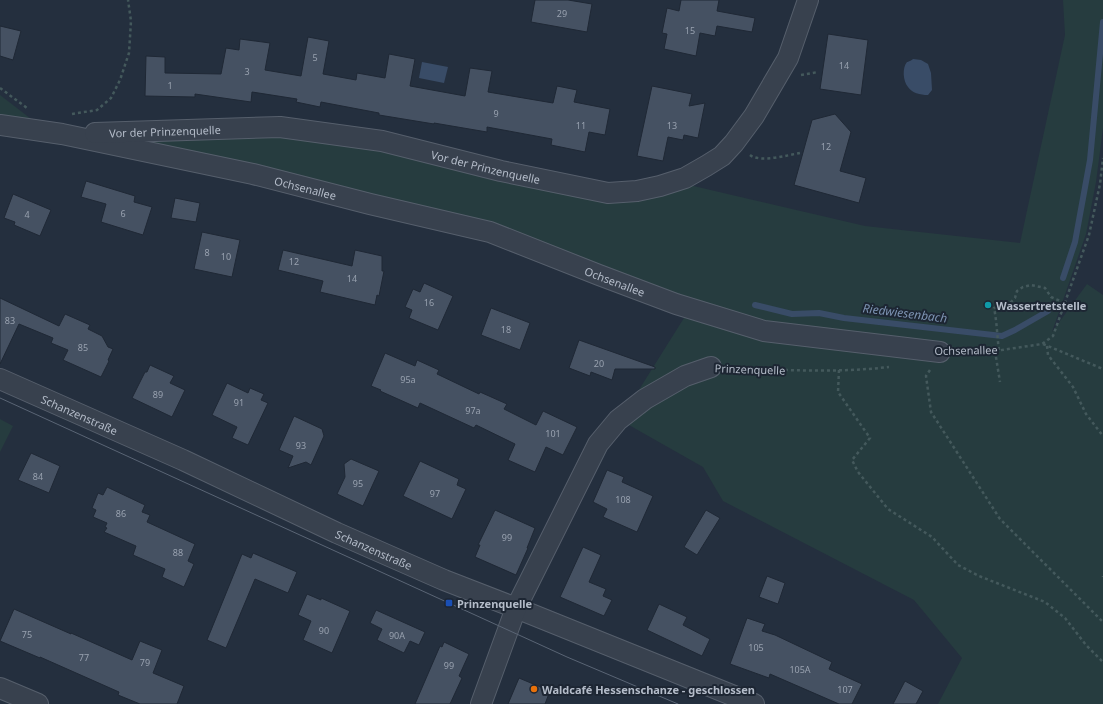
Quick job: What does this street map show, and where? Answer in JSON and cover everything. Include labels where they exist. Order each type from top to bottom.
[{"type":"street","name":"Vor der Prinzenquelle","points":[[62,134],[280,128],[382,141],[501,171],[608,193],[637,191],[685,178],[722,156],[734,143],[754,116],[788,58],[808,0]]},
{"type":"street","name":"Ochsenallee","points":[[0,125],[62,134],[253,174],[370,204],[490,232],[676,304],[764,331],[940,352]]},
{"type":"street","name":"Prinzenquelle","points":[[481,704],[516,608],[598,444],[618,420],[645,399],[685,376],[711,367]]},
{"type":"street","name":"Schanzenstraße","points":[[0,379],[195,466],[337,533],[444,580],[754,704]]},
{"type":"street","points":[[0,688],[38,704]]},
{"type":"path","points":[[65,114],[97,110],[111,98],[120,80],[129,53],[130,21],[128,0]]},
{"type":"path","points":[[734,143],[753,158],[800,153]]},
{"type":"path","points":[[1042,344],[1053,336],[1089,235],[1100,184],[1103,158]]},
{"type":"path","points":[[999,350],[996,328],[997,321],[994,308],[1009,304],[1015,298],[1017,291],[1023,287],[1031,285],[1045,288],[1052,297],[1065,303]]},
{"type":"path","points":[[1042,344],[1103,369]]},
{"type":"path","name":"Ochsenallee","points":[[940,352],[995,351],[1042,344]]},
{"type":"path","points":[[1048,346],[1048,355],[1073,387],[1086,414],[1103,436]]},
{"type":"path","points":[[995,351],[1000,382]]},
{"type":"path","points":[[940,352],[926,376],[931,412],[1000,519],[1103,622]]},
{"type":"path","name":"Prinzenquelle","points":[[711,367],[806,371],[864,370],[895,367]]},
{"type":"path","points":[[839,370],[838,392],[870,438],[852,460],[858,472],[888,509],[932,537],[958,565],[979,576],[1045,602],[1065,618],[1086,645],[1103,662]]},
{"type":"green space","points":[[1063,0],[1103,0],[1103,128],[1096,182],[1086,234],[1052,332],[1087,284],[1103,295],[1103,704],[938,704],[962,658],[914,600],[723,501],[703,467],[620,420],[689,310],[493,227],[104,138],[280,135],[380,147],[557,189],[685,184],[865,226],[1020,243],[1065,35]]},
{"type":"green space","points":[[0,95],[35,122],[0,119]]},
{"type":"green space","points":[[0,419],[13,426],[0,452]]},
{"type":"water","points":[[913,59],[921,60],[928,64],[931,73],[932,90],[928,95],[914,92],[906,84],[904,74],[905,65]]},
{"type":"water","points":[[422,62],[448,67],[444,83],[419,78]]},
{"type":"building","points":[[535,0],[568,0],[592,4],[587,32],[531,22]]},
{"type":"building","points":[[681,0],[719,0],[717,11],[755,18],[752,32],[717,26],[715,36],[700,33],[696,56],[664,49],[667,34],[662,33],[667,8],[679,11]]},
{"type":"building","points":[[0,26],[21,31],[13,60],[0,56]]},
{"type":"building","points":[[828,34],[868,40],[861,95],[820,89]]},
{"type":"building","points":[[308,37],[329,41],[323,74],[356,80],[357,73],[385,78],[389,54],[415,59],[410,86],[465,96],[470,68],[492,71],[488,92],[553,103],[557,86],[577,90],[574,102],[610,109],[605,135],[589,132],[585,152],[551,145],[552,139],[487,127],[487,132],[379,115],[379,113],[321,102],[320,107],[296,102],[297,99],[252,92],[251,102],[195,94],[195,97],[145,96],[146,56],[165,57],[165,73],[221,74],[226,48],[239,50],[240,39],[270,43],[265,70],[301,76]]},
{"type":"building","points":[[652,86],[692,94],[689,106],[705,103],[698,138],[684,135],[683,140],[668,137],[663,161],[637,156]]},
{"type":"building","points":[[835,114],[851,132],[840,171],[866,178],[859,203],[794,185],[812,120]]},
{"type":"building","points":[[86,181],[135,196],[134,202],[152,207],[143,235],[101,222],[106,204],[81,197]]},
{"type":"building","points":[[13,194],[51,210],[40,236],[14,225],[15,222],[4,218]]},
{"type":"building","points":[[175,198],[200,203],[196,222],[171,218]]},
{"type":"building","points":[[202,232],[240,240],[232,277],[194,269]]},
{"type":"building","points":[[283,250],[352,266],[355,250],[382,256],[382,271],[384,271],[379,296],[377,295],[375,305],[320,292],[323,281],[278,270]]},
{"type":"building","points":[[424,283],[453,296],[438,330],[409,318],[412,310],[405,307],[413,289],[420,292]]},
{"type":"building","points":[[0,298],[59,326],[65,314],[90,325],[88,329],[102,336],[108,347],[113,349],[101,377],[63,360],[68,350],[51,343],[53,338],[19,324],[0,364]]},
{"type":"building","points":[[491,308],[530,323],[520,350],[481,335]]},
{"type":"building","points":[[579,340],[655,367],[655,369],[615,369],[612,380],[591,372],[590,376],[569,368]]},
{"type":"building","points":[[385,353],[415,366],[417,360],[439,370],[437,374],[479,394],[480,392],[507,404],[504,409],[536,425],[543,411],[577,427],[563,455],[546,447],[535,472],[508,460],[515,444],[476,425],[474,428],[420,403],[418,408],[371,386]]},
{"type":"building","points":[[150,365],[174,376],[170,383],[185,390],[172,417],[132,398]]},
{"type":"building","points":[[227,383],[248,393],[250,388],[264,394],[261,400],[268,403],[248,445],[232,438],[237,427],[212,415]]},
{"type":"building","points":[[294,416],[322,429],[324,436],[311,465],[306,462],[288,468],[293,456],[279,450]]},
{"type":"building","points":[[31,453],[60,466],[49,493],[18,480]]},
{"type":"building","points":[[351,459],[379,471],[363,506],[337,494],[345,477],[344,464]]},
{"type":"building","points":[[420,461],[459,479],[457,485],[466,489],[452,519],[403,496]]},
{"type":"building","points":[[607,470],[624,477],[622,482],[653,496],[637,532],[603,517],[607,509],[593,502]]},
{"type":"building","points":[[107,487],[145,505],[142,512],[150,515],[147,522],[195,544],[188,561],[194,564],[184,587],[162,577],[165,569],[133,555],[136,546],[104,532],[107,528],[105,527],[107,523],[93,517],[96,510],[92,508],[98,493],[103,495]]},
{"type":"building","points":[[495,510],[535,528],[516,575],[475,557],[480,545],[478,545]]},
{"type":"building","points":[[706,510],[720,518],[697,555],[684,547]]},
{"type":"building","points":[[583,547],[601,555],[589,582],[606,589],[603,596],[612,600],[604,616],[560,597]]},
{"type":"building","points":[[253,553],[297,572],[288,593],[255,579],[226,648],[207,640],[242,554],[251,558]]},
{"type":"building","points":[[767,576],[785,583],[778,604],[759,597]]},
{"type":"building","points":[[307,594],[321,600],[321,598],[350,611],[332,653],[303,640],[311,621],[298,615]]},
{"type":"building","points":[[659,604],[687,617],[683,625],[710,639],[702,656],[647,630]]},
{"type":"building","points":[[14,609],[132,660],[140,641],[162,650],[153,673],[184,686],[177,704],[140,704],[118,695],[119,692],[0,641]]},
{"type":"building","points":[[376,610],[425,632],[419,645],[410,641],[404,653],[377,640],[382,629],[370,623]]},
{"type":"building","points":[[747,618],[765,624],[762,631],[775,635],[832,662],[829,669],[862,684],[852,704],[839,704],[770,674],[769,678],[730,664]]},
{"type":"building","points":[[444,642],[469,654],[459,676],[462,678],[450,704],[415,704],[440,646],[442,647]]},
{"type":"building","points":[[519,678],[550,691],[545,704],[508,704]]},
{"type":"building","points":[[905,681],[923,691],[916,704],[893,704]]},
{"type":"waterway","name":"Riedwiesenbach","points":[[1063,278],[1075,242],[1090,160],[1103,22]]},
{"type":"waterway","name":"Riedwiesenbach","points":[[755,305],[792,314],[819,313],[844,318],[1002,336],[1048,311]]},
{"type":"tram line","points":[[0,398],[567,657],[678,704]]},
{"type":"place","name":"Wassertretstelle","points":[[988,305]]},
{"type":"place","name":"Prinzenquelle","points":[[449,603]]},
{"type":"place","name":"Waldcafé Hessenschanze - geschlossen","points":[[534,689]]}]
